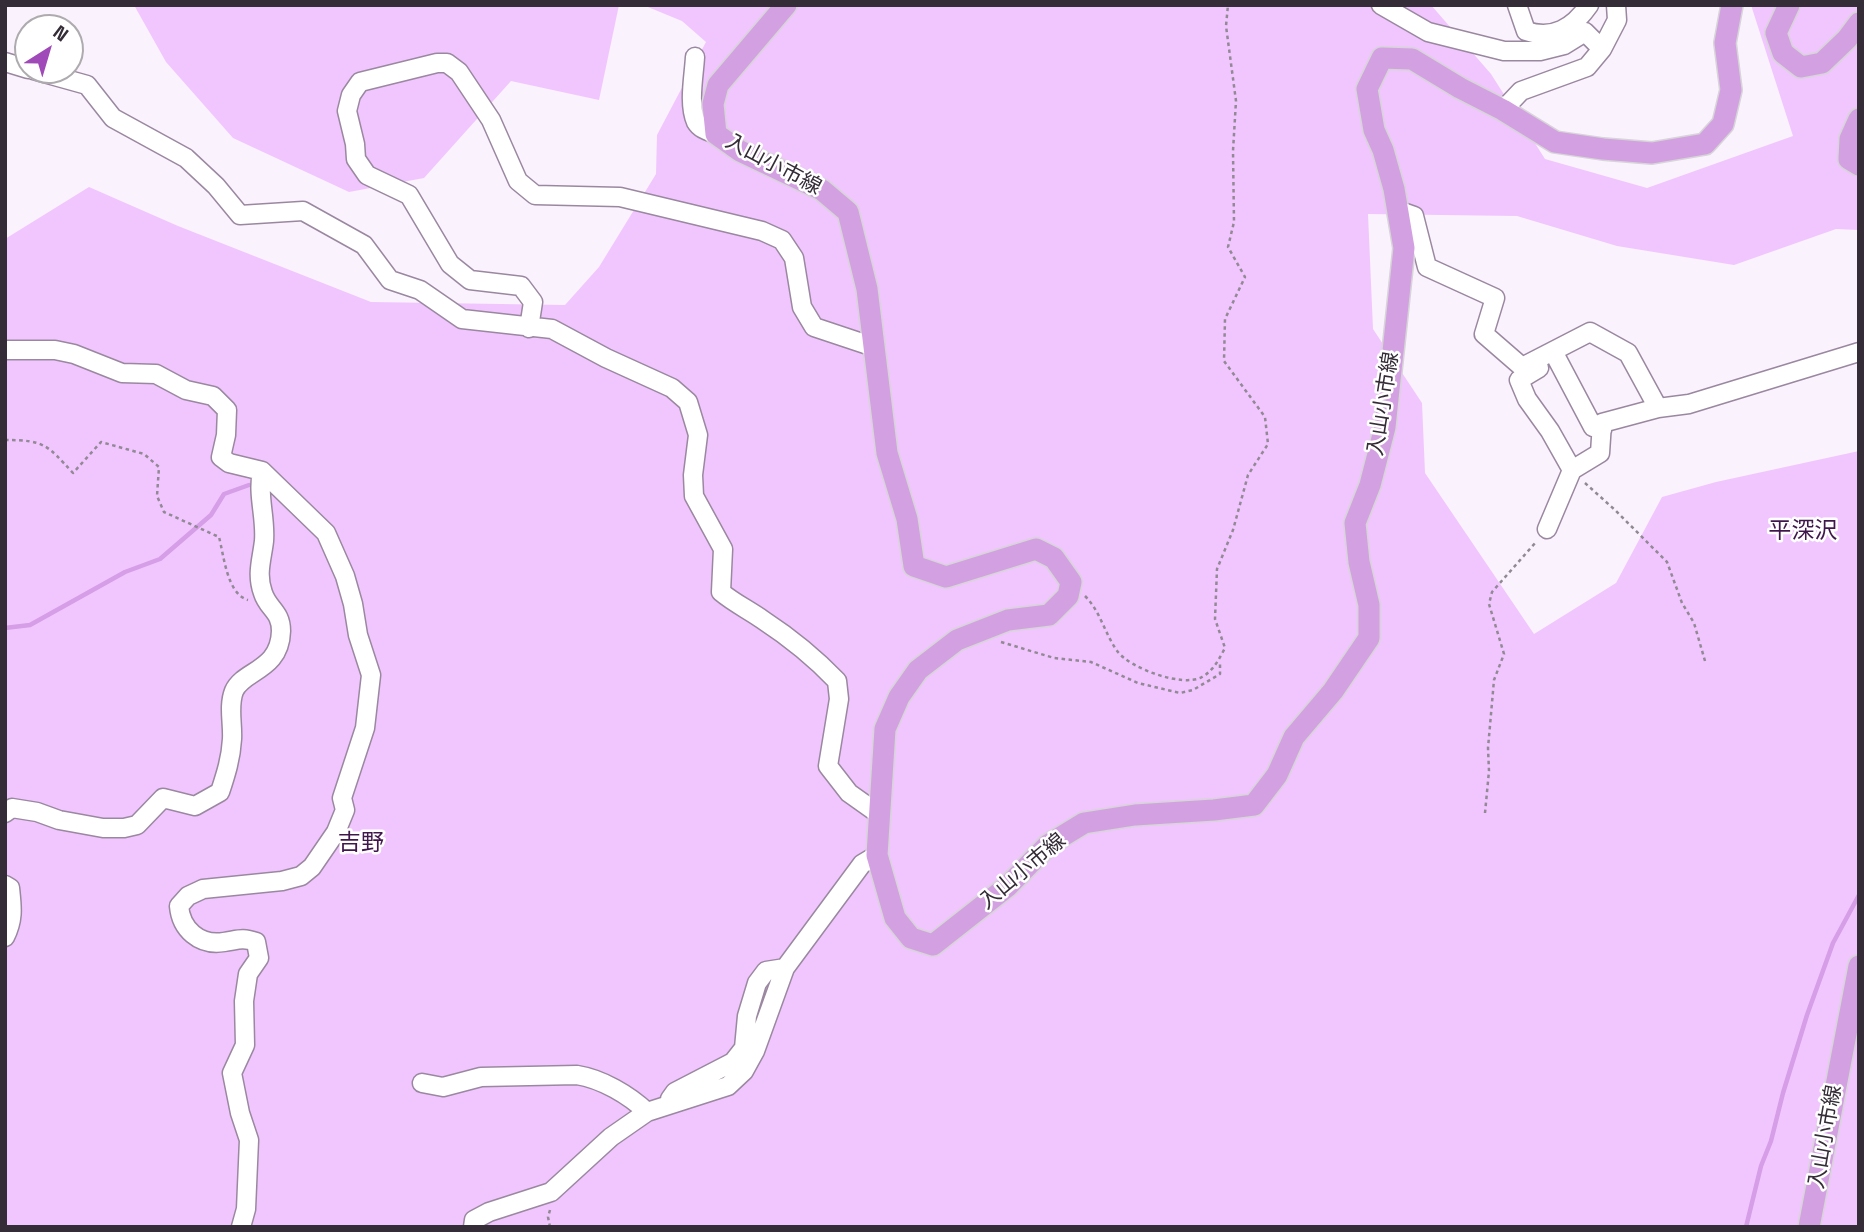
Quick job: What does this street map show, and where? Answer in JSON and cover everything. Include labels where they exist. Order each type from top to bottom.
[{"type":"main road","name":"入山小市線","points":[[786,5],[718,85],[713,104],[716,134],[740,151],[822,190],[848,212],[867,289],[887,453],[907,519],[914,566],[946,577],[1036,549],[1054,558],[1071,582],[1068,596],[1049,615],[1008,620],[957,639],[918,670],[899,697],[885,729],[877,855],[895,918],[911,938],[933,945],[1008,886],[1048,845],[1084,823],[1135,815],[1214,810],[1254,804],[1277,775],[1294,737],[1334,691],[1369,638],[1369,604],[1359,562],[1355,523],[1370,485],[1385,427],[1404,248],[1383,150],[1374,130],[1367,89],[1382,58],[1412,59],[1555,142],[1652,153],[1705,144],[1723,124],[1731,89],[1725,43],[1732,5]]},
{"type":"main road","points":[[1789,5],[1776,33],[1783,54],[1801,67],[1822,63],[1859,23]]},
{"type":"main road","points":[[1859,119],[1850,139],[1849,159],[1859,165]]},
{"type":"main road","name":"入山小市線","points":[[1810,1227],[1859,966]]},
{"type":"street","points":[[1381,5],[1427,32],[1504,51],[1540,51],[1564,44],[1585,32],[1602,49]]},
{"type":"street","points":[[1517,5],[1526,31],[1541,36],[1566,29],[1589,5]]},
{"type":"street","points":[[1503,110],[1521,91],[1587,67],[1602,49],[1617,20],[1616,5]]},
{"type":"street","points":[[695,57],[692,94],[696,121],[702,129],[716,134]]},
{"type":"street","points":[[529,328],[533,302],[521,286],[470,280],[450,264],[409,195],[367,175],[356,159],[347,111],[351,95],[360,82],[437,63],[447,63],[459,72],[491,120],[518,181],[536,195],[620,197],[762,230],[782,240],[794,258],[802,307],[814,327],[874,347]]},
{"type":"street","points":[[83,84],[113,118],[186,158],[216,186],[240,215],[303,211],[365,246],[390,280],[420,290],[462,319],[552,329],[606,358],[673,388],[688,402],[698,435],[693,475],[694,496],[723,550],[721,592],[805,651],[837,681],[839,699],[828,766],[849,793],[880,815]]},
{"type":"street","points":[[1397,210],[1414,216],[1427,267],[1495,298],[1484,334],[1522,367],[1554,354]]},
{"type":"street","points":[[1573,470],[1527,399],[1519,380],[1554,354],[1590,332],[1628,353],[1658,408]]},
{"type":"street","points":[[5,349],[55,350],[74,354],[122,373],[156,374],[187,390],[213,396],[227,410],[226,435],[221,457],[229,463],[262,471],[326,533],[354,604],[358,635],[371,675],[365,727],[342,797],[345,810],[336,832],[312,867],[302,876],[282,881],[203,889],[188,896],[180,906],[180,919],[188,932],[205,941],[222,943],[243,937],[256,942],[259,958],[248,974],[244,1001],[245,1045],[232,1073],[237,1104],[249,1140],[246,1209],[241,1227]]},
{"type":"street","points":[[1547,529],[1573,470],[1600,453],[1602,423],[1658,408],[1689,404],[1859,352]]},
{"type":"street","points":[[1554,354],[1592,427],[1602,430]]},
{"type":"street","points":[[5,813],[12,808],[103,828],[124,828],[137,825],[163,798],[195,806],[220,792],[230,760],[231,705],[234,692],[238,684],[260,670],[276,651],[281,633],[280,617],[263,595],[259,572],[264,541],[259,486],[262,471]]},
{"type":"street","points":[[473,1227],[474,1220],[489,1212],[551,1192],[611,1137],[647,1112],[728,1086],[744,1071],[755,1051],[785,968],[862,864],[877,855]]},
{"type":"street","points":[[5,885],[10,888],[13,909],[11,925],[5,937]]},
{"type":"street","points":[[422,1083],[443,1087],[481,1077],[577,1075],[590,1077],[635,1100],[647,1112]]},
{"type":"path","points":[[1068,596],[1079,592],[1087,597],[1102,619],[1117,651],[1130,664],[1185,680],[1200,679],[1214,667],[1225,648],[1215,619],[1217,569],[1233,530],[1248,475],[1268,444],[1265,417],[1224,361],[1225,319],[1245,277],[1227,247],[1234,222],[1233,151],[1236,101],[1226,26],[1228,5]]},
{"type":"path","points":[[5,440],[30,440],[47,445],[73,473],[100,442],[144,454],[159,467],[157,496],[164,512],[219,537],[232,585],[241,598],[253,601],[263,595]]},
{"type":"path","points":[[1573,470],[1667,562],[1682,603],[1694,623],[1705,661]]},
{"type":"path","points":[[1485,813],[1494,680],[1504,654],[1489,604],[1492,592],[1547,529]]},
{"type":"path","points":[[992,642],[1002,642],[1054,658],[1091,662],[1139,683],[1180,693],[1193,690],[1220,674],[1220,657]]},
{"type":"shaded area","points":[[134,5],[619,5],[599,100],[511,81],[424,178],[349,192],[233,138],[166,62]]},
{"type":"shaded area","points":[[643,5],[1431,5],[1491,74],[1545,159],[1647,188],[1793,136],[1751,5],[1859,5],[1859,230],[1836,229],[1734,265],[1617,246],[1517,216],[1368,214],[1373,329],[1422,403],[1425,473],[1534,634],[1616,583],[1662,497],[1716,482],[1859,451],[1859,1227],[5,1227],[5,239],[89,187],[178,226],[371,302],[565,305],[599,267],[656,174],[657,135],[706,42],[682,21]]},
{"type":"waterway","points":[[5,628],[30,625],[125,572],[160,559],[211,515],[224,494],[249,485]]},
{"type":"waterway","points":[[1746,1227],[1761,1166],[1771,1141],[1807,1015],[1833,943],[1859,895]]},
{"type":"district","name":"平深沢","points":[[1803,532]]},
{"type":"district","name":"吉野","points":[[361,844]]}]
